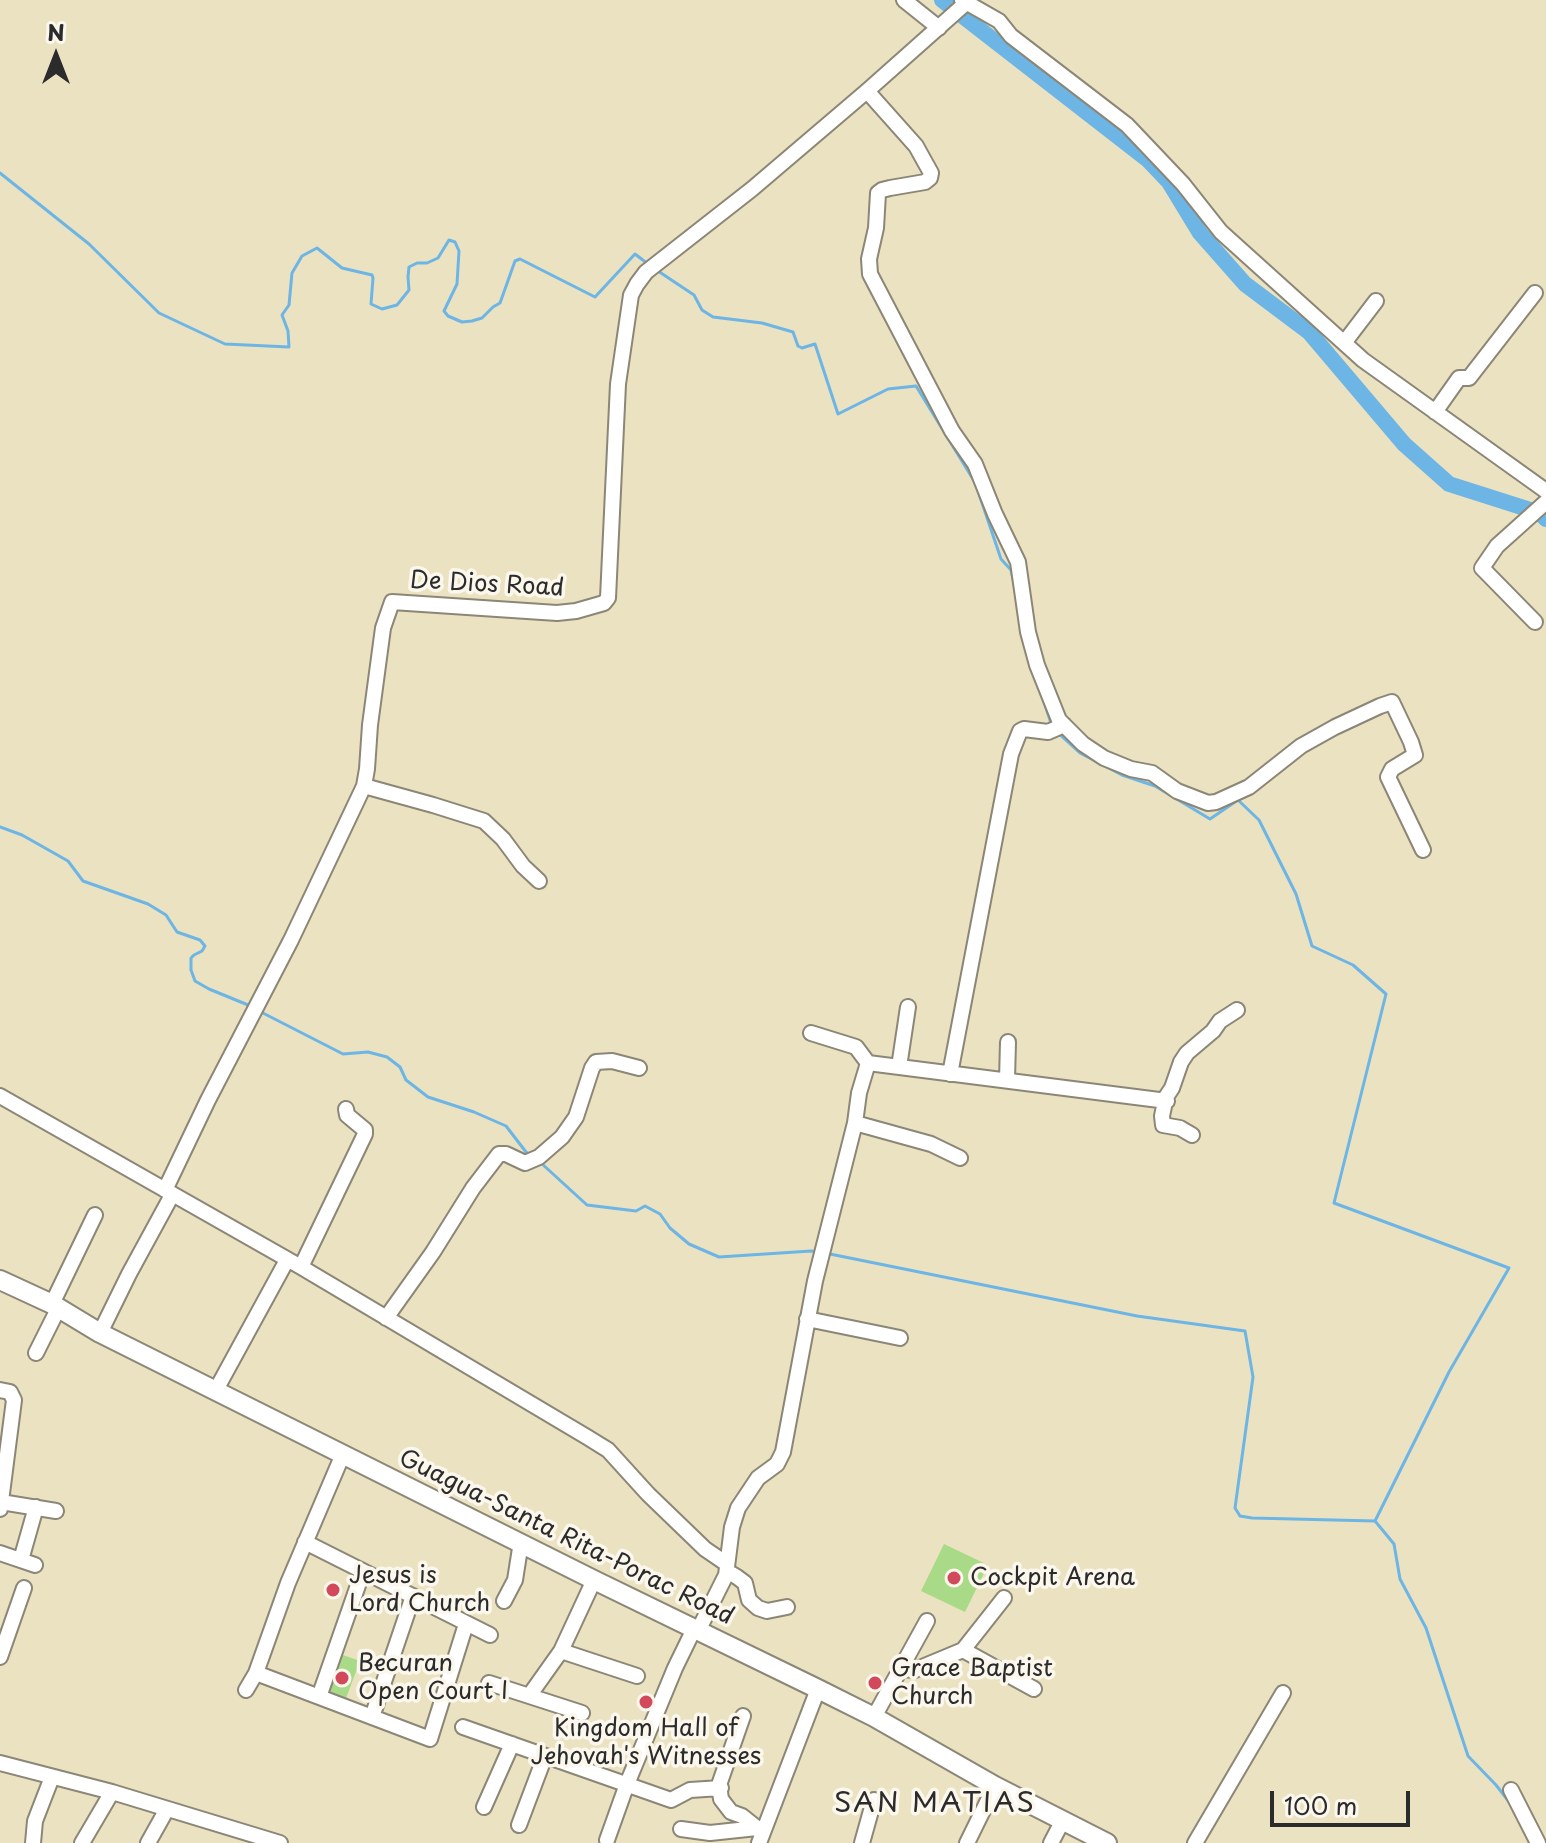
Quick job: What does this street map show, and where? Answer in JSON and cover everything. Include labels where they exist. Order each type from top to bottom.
[{"type":"main road","name":"Guagua-Santa Rita-Porac Road","points":[[0,1280],[55,1306],[100,1333],[874,1717],[995,1786],[1107,1843]]},
{"type":"street","points":[[904,0],[944,25]]},
{"type":"street","points":[[963,4],[999,21],[1011,36],[1127,125],[1183,184],[1221,232],[1381,374],[1546,491]]},
{"type":"street","name":"De Dios Road","points":[[100,1333],[364,786],[383,628],[392,602],[557,613],[604,603],[608,598],[618,384],[631,295],[637,284],[646,272],[752,189],[944,25],[963,4]]},
{"type":"street","points":[[867,91],[916,146],[931,173],[925,182],[879,191],[876,228],[869,259],[870,274],[952,431],[975,464],[1018,562],[1028,632],[1057,728]]},
{"type":"street","points":[[1435,412],[1459,378],[1469,378],[1535,293]]},
{"type":"street","points":[[1344,343],[1376,301]]},
{"type":"street","points":[[1535,622],[1482,568],[1497,546],[1546,502]]},
{"type":"street","points":[[950,1074],[1011,754],[1020,731],[1024,729],[1057,728],[1104,758],[1131,769],[1152,773],[1177,791],[1208,803],[1249,787],[1312,739],[1392,702],[1415,755],[1392,769],[1388,777],[1423,850]]},
{"type":"street","points":[[364,786],[484,821],[539,881]]},
{"type":"street","points":[[899,1067],[908,1007]]},
{"type":"street","points":[[1192,1135],[1180,1128],[1163,1125],[1166,1097],[1187,1053],[1220,1021],[1237,1010]]},
{"type":"street","points":[[811,1033],[856,1047],[868,1063],[1167,1101]]},
{"type":"street","points":[[1007,1080],[1008,1042]]},
{"type":"street","points":[[386,1318],[499,1154],[525,1163],[536,1159],[562,1137],[576,1117],[596,1062],[612,1061],[639,1068]]},
{"type":"street","points":[[607,1840],[675,1668],[726,1570],[738,1508],[758,1478],[777,1464],[783,1452],[807,1319],[868,1063]]},
{"type":"street","points":[[0,1096],[294,1263],[608,1450],[726,1570],[745,1583],[749,1600],[758,1608],[767,1611],[787,1607]]},
{"type":"street","points":[[216,1390],[294,1263],[365,1134],[365,1130],[347,1115],[346,1109]]},
{"type":"street","points":[[855,1123],[931,1144],[960,1158]]},
{"type":"street","points":[[36,1353],[95,1215]]},
{"type":"street","points":[[807,1319],[900,1338]]},
{"type":"street","points":[[0,1390],[10,1392],[14,1400],[0,1509]]},
{"type":"street","points":[[246,1690],[256,1673],[305,1542],[343,1454]]},
{"type":"street","points":[[1,1502],[56,1511]]},
{"type":"street","points":[[0,1553],[28,1563],[36,1507]]},
{"type":"street","points":[[305,1542],[490,1635]]},
{"type":"street","points":[[504,1601],[515,1580],[521,1542]]},
{"type":"street","points":[[319,1697],[363,1571]]},
{"type":"street","points":[[529,1696],[561,1651],[594,1580]]},
{"type":"street","points":[[0,1657],[24,1588]]},
{"type":"street","points":[[372,1717],[413,1596]]},
{"type":"street","points":[[900,1669],[915,1670],[963,1650],[1004,1598]]},
{"type":"street","points":[[874,1717],[927,1621]]},
{"type":"street","points":[[256,1673],[430,1739],[466,1624]]},
{"type":"street","points":[[963,1650],[1034,1689]]},
{"type":"street","points":[[561,1651],[637,1676]]},
{"type":"street","points":[[489,1683],[582,1713]]},
{"type":"street","points":[[760,1833],[818,1689]]},
{"type":"street","points":[[1195,1843],[1283,1693]]},
{"type":"street","points":[[743,1716],[719,1785],[721,1799],[725,1807],[742,1816],[760,1833]]},
{"type":"street","points":[[463,1727],[671,1800],[690,1790],[721,1788]]},
{"type":"street","points":[[484,1807],[512,1744]]},
{"type":"street","points":[[519,1825],[545,1756]]},
{"type":"street","points":[[0,1763],[112,1792],[280,1843]]},
{"type":"street","points":[[33,1843],[35,1821],[52,1777]]},
{"type":"street","points":[[967,1843],[995,1786]]},
{"type":"street","points":[[1511,1790],[1538,1843]]},
{"type":"street","points":[[82,1843],[112,1792]]},
{"type":"street","points":[[862,1843],[874,1800]]},
{"type":"street","points":[[148,1843],[167,1809]]},
{"type":"street","points":[[1051,1843],[1063,1820]]},
{"type":"street","points":[[681,1829],[710,1833],[760,1833]]},
{"type":"green space","name":"Cockpit Arena","points":[[944,1544],[988,1565],[965,1612],[921,1591]]},
{"type":"green space","name":"Becuran Open Court I","points":[[340,1654],[360,1661],[345,1701],[325,1694]]},
{"type":"waterway","points":[[942,0],[1148,160],[1169,182],[1200,233],[1245,284],[1309,332],[1404,444],[1449,484],[1540,513],[1546,519]]},
{"type":"waterway","points":[[0,173],[89,244],[159,313],[225,344],[289,347],[288,331],[282,315],[289,305],[292,273],[302,256],[317,248],[342,268],[372,275],[371,304],[382,309],[397,305],[409,290],[409,267],[438,258],[449,240],[455,242],[459,251],[457,284],[444,311],[462,322],[482,318],[500,303],[515,261],[520,259],[595,297],[635,254],[648,264]]},
{"type":"waterway","points":[[658,271],[694,295],[702,310],[713,317],[762,323],[793,332],[798,346],[802,348],[815,344],[838,414],[888,389],[916,386],[976,484]]},
{"type":"waterway","points":[[978,491],[1001,559],[1011,570],[1015,588]]},
{"type":"waterway","points":[[1043,699],[1052,726]]},
{"type":"waterway","points":[[1057,732],[1080,753],[1122,775],[1155,786],[1210,819],[1238,800],[1259,820],[1296,894],[1312,946],[1353,965],[1386,994],[1334,1203],[1509,1268],[1449,1372],[1375,1521]]},
{"type":"waterway","points":[[0,827],[22,835],[68,861],[83,881],[148,904],[166,915],[177,932],[200,940],[205,946],[191,958],[195,981],[253,1007]]},
{"type":"waterway","points":[[259,1011],[343,1054],[368,1052],[387,1057],[400,1067],[406,1080],[428,1097],[506,1126],[532,1156]]},
{"type":"waterway","points":[[541,1163],[587,1205],[636,1211],[645,1206],[660,1214],[670,1228],[689,1244],[719,1257],[818,1252]]},
{"type":"waterway","points":[[825,1253],[1137,1316],[1245,1331],[1253,1377],[1235,1508],[1240,1516],[1252,1518],[1375,1521],[1394,1544],[1400,1579],[1426,1628],[1468,1756],[1510,1803]]},
{"type":"place","name":"Cockpit Arena","points":[[954,1578]]},
{"type":"place","name":"Jesus is Lord Church","points":[[333,1590]]},
{"type":"place","name":"Becuran Open Court I","points":[[342,1678]]},
{"type":"place","name":"Grace Baptist Church","points":[[875,1683]]},
{"type":"place","name":"Kingdom Hall of Jehovah's Witnesses","points":[[646,1702]]},
{"type":"district","name":"SAN MATIAS","points":[[935,1804]]}]
